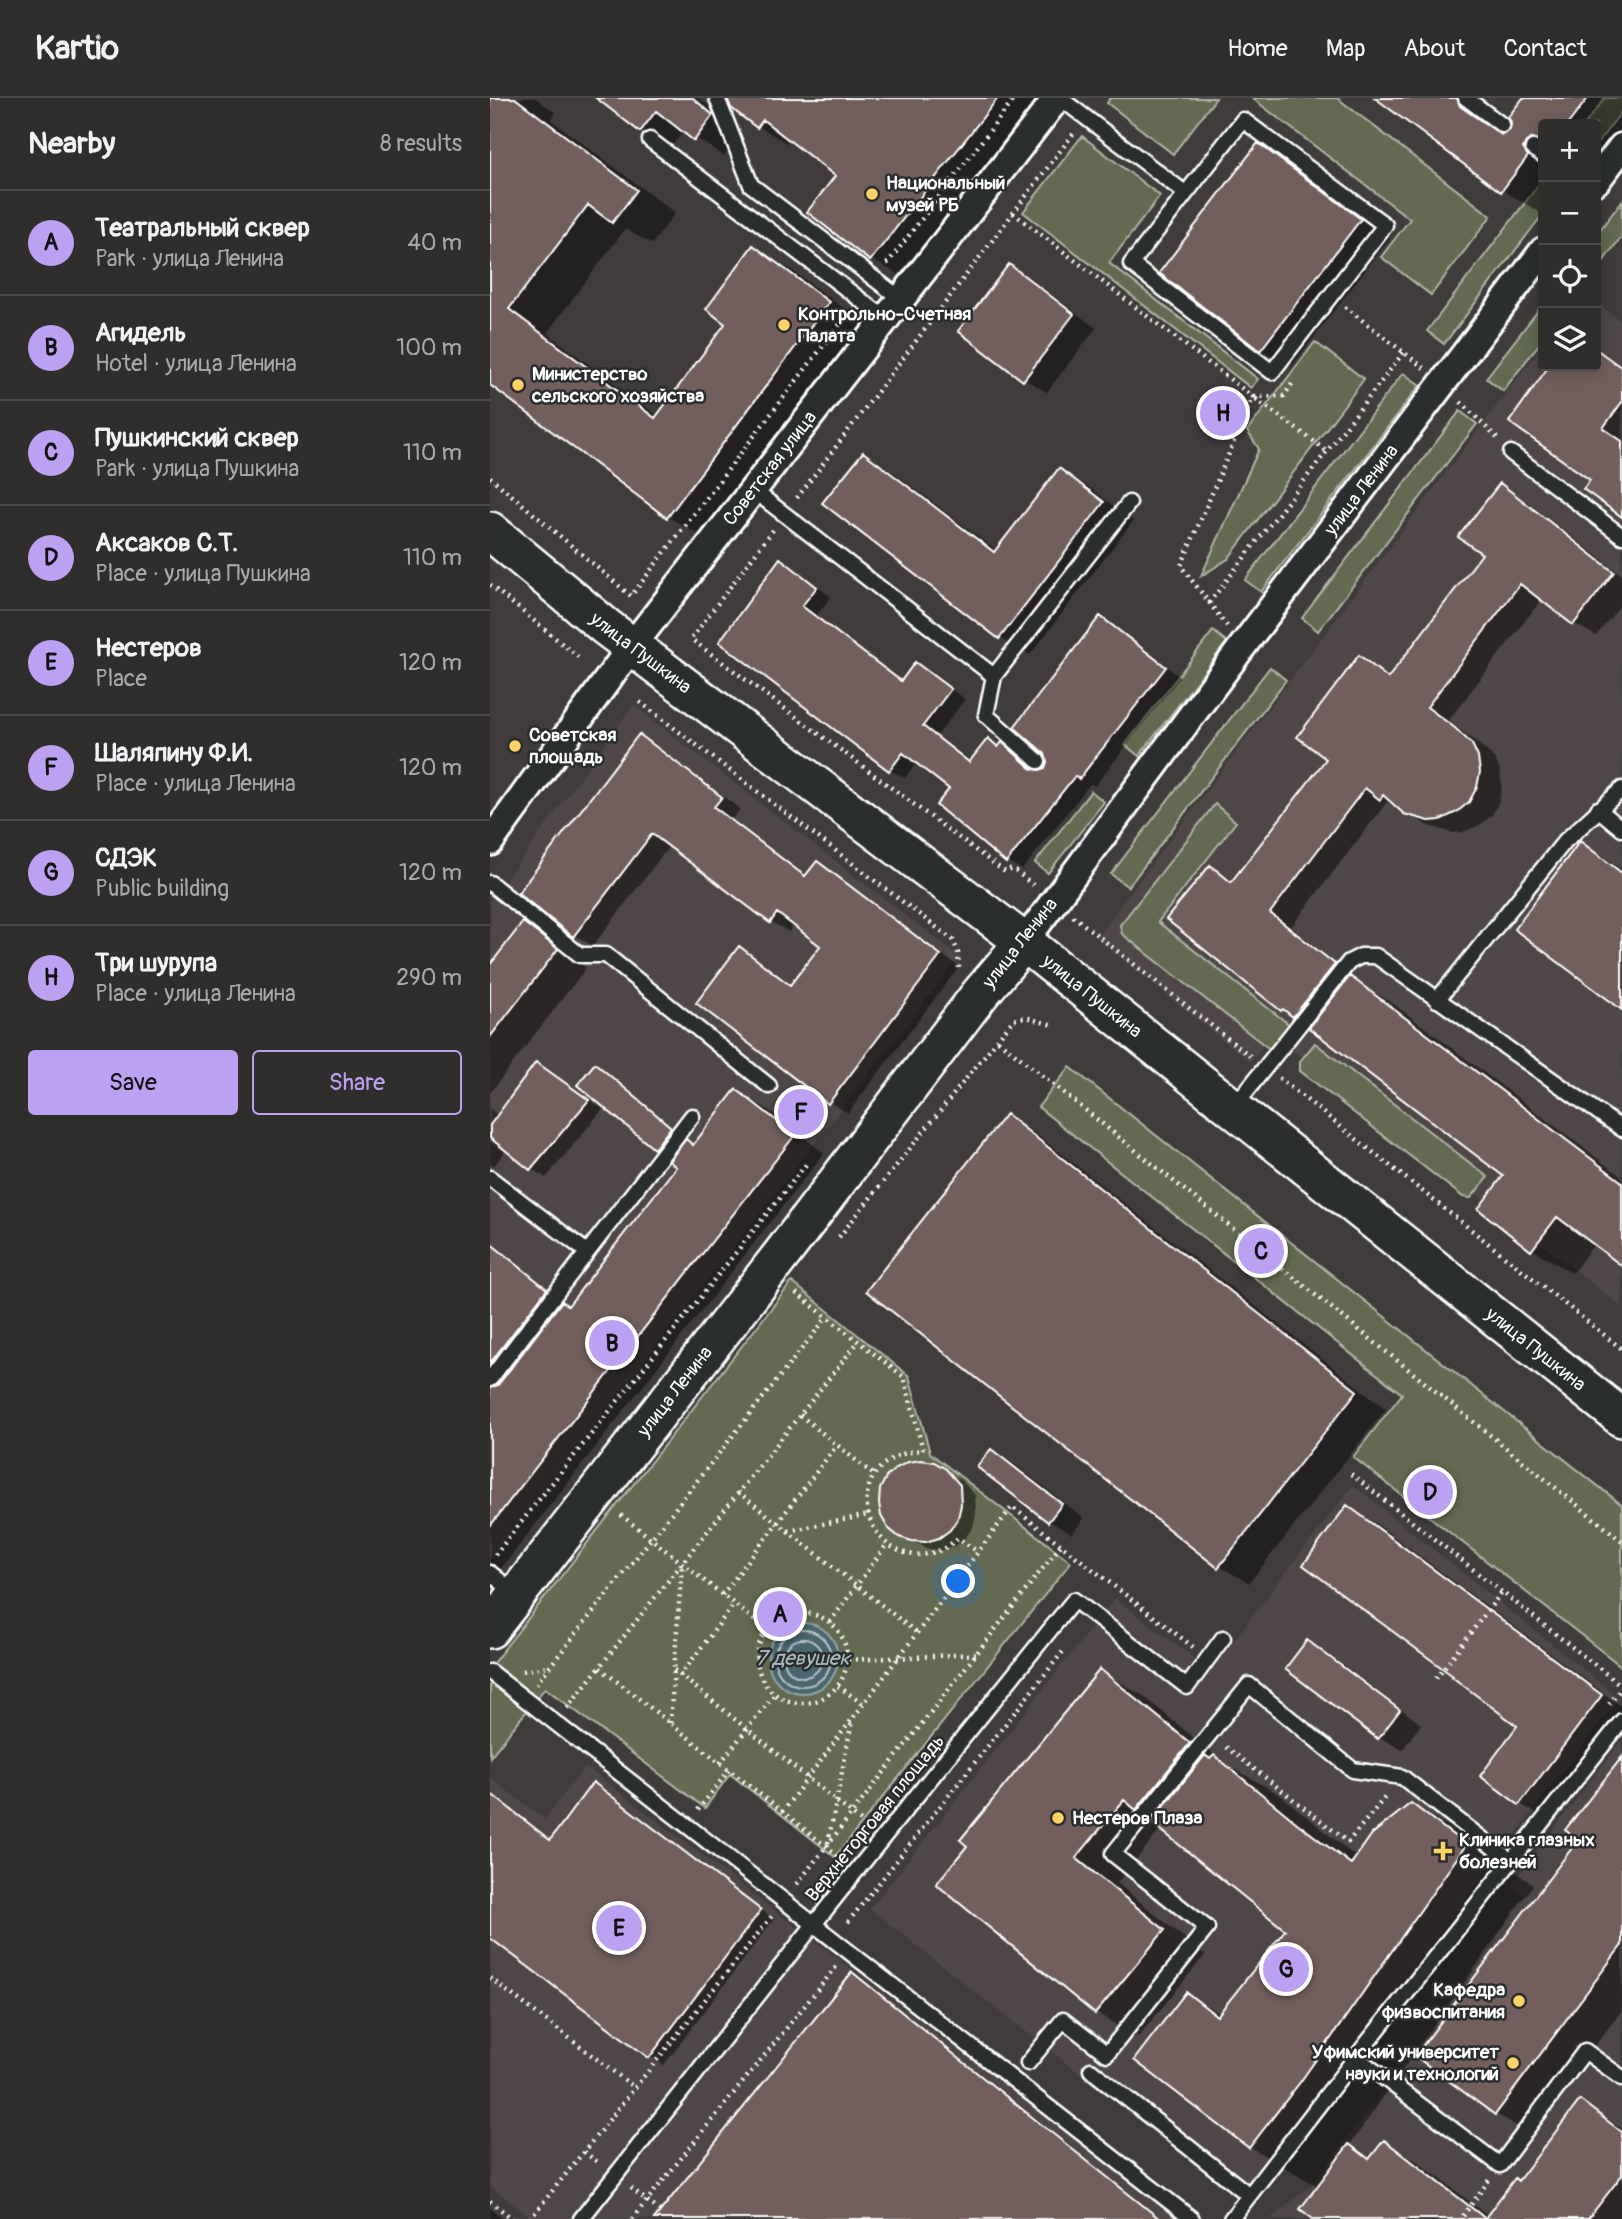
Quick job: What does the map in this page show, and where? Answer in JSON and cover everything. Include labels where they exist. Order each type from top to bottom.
[{"type":"main road","name":"улица Пушкина","points":[[490,531],[606,627],[1024,942],[1622,1418]]},
{"type":"main road","name":"улица Ленина","points":[[490,1629],[503,1584],[782,1254],[980,993],[1024,942]]},
{"type":"street","name":"Советская улица","points":[[490,842],[632,646],[1058,98]]},
{"type":"street","points":[[1601,174],[1622,147]]},
{"type":"street","name":"улица Ленина","points":[[1024,942],[1242,647],[1538,258]]},
{"type":"lane","points":[[717,98],[751,185],[875,279],[893,309]]},
{"type":"lane","points":[[1058,98],[1185,193]]},
{"type":"lane","points":[[1470,99],[1502,125]]},
{"type":"lane","points":[[1243,120],[1385,225],[1330,295],[1272,372],[1131,264],[1243,120]]},
{"type":"lane","points":[[650,140],[860,299],[893,309]]},
{"type":"lane","points":[[1511,453],[1622,536]]},
{"type":"lane","points":[[753,490],[994,676]]},
{"type":"lane","points":[[1038,761],[986,715],[994,676],[1129,503]]},
{"type":"lane","points":[[1437,1000],[1565,841],[1622,789]]},
{"type":"lane","points":[[1598,809],[1622,829]]},
{"type":"lane","points":[[490,883],[580,955],[606,955],[769,1087]]},
{"type":"lane","points":[[1233,1108],[1349,962],[1361,956],[1376,956],[1622,1129]]},
{"type":"lane","points":[[490,1379],[692,1116]]},
{"type":"lane","points":[[490,1179],[587,1252]]},
{"type":"lane","name":"Верхнеторговая площадь","points":[[582,2219],[1074,1600],[1187,1687],[1223,1638]]},
{"type":"lane","points":[[490,1672],[1192,2219]]},
{"type":"lane","points":[[1028,2063],[1063,2020],[1107,2054],[1207,1928],[1113,1854],[1249,1685],[1353,1770],[1402,1777],[1511,1861]]},
{"type":"lane","points":[[1231,2219],[1622,1721]]},
{"type":"lane","points":[[1356,2057],[1500,2165],[1585,2051],[1622,2078]]},
{"type":"lane","points":[[1091,2070],[1250,2195]]},
{"type":"path","points":[[875,279],[1015,98]]},
{"type":"path","points":[[1086,118],[691,639],[1005,872],[1013,869],[1622,1349]]},
{"type":"path","points":[[1013,213],[1327,451]]},
{"type":"path","points":[[1330,295],[1443,383]]},
{"type":"path","points":[[490,477],[631,596],[860,299]]},
{"type":"path","points":[[1338,318],[1346,308]]},
{"type":"path","points":[[1209,603],[1404,352]]},
{"type":"path","points":[[1253,397],[1284,396],[1299,373]]},
{"type":"path","points":[[1242,647],[1181,566],[1253,397]]},
{"type":"path","points":[[1466,407],[1511,453]]},
{"type":"path","points":[[490,585],[581,659]]},
{"type":"path","points":[[640,702],[953,940],[958,952],[957,975]]},
{"type":"path","points":[[834,1242],[1013,1020],[1025,1017],[1054,1025]]},
{"type":"path","points":[[998,1040],[1622,1541]]},
{"type":"path","points":[[490,1562],[810,1160]]},
{"type":"path","points":[[802,1284],[796,1293],[904,1377],[923,1450],[904,1451],[887,1460],[874,1475],[867,1494],[868,1516],[875,1531],[887,1544],[905,1553],[924,1555],[943,1550],[958,1538],[978,1552]]},
{"type":"path","points":[[525,1699],[827,1317]]},
{"type":"path","points":[[556,1723],[858,1342]]},
{"type":"path","points":[[800,1415],[874,1475]]},
{"type":"path","points":[[722,1595],[837,1445]]},
{"type":"path","points":[[1351,1474],[1622,1686]]},
{"type":"path","points":[[738,1492],[917,1633]]},
{"type":"path","points":[[782,1812],[1012,1507],[1208,1658]]},
{"type":"path","points":[[621,1515],[767,1630]]},
{"type":"path","points":[[787,1531],[868,1516]]},
{"type":"path","points":[[830,1622],[887,1544]]},
{"type":"path","points":[[530,2219],[827,1847],[1061,1545]]},
{"type":"path","points":[[670,1723],[682,1563]]},
{"type":"path","points":[[1436,1678],[1502,1592]]},
{"type":"path","points":[[680,1676],[734,1604]]},
{"type":"path","points":[[632,2219],[848,1953],[848,1922],[1092,1614]]},
{"type":"path","points":[[790,1615],[811,1615],[830,1622],[846,1645],[848,1660],[845,1674],[838,1686],[828,1696],[801,1704],[787,1701],[775,1694],[762,1677],[757,1657],[767,1630],[790,1615]]},
{"type":"path","points":[[848,1660],[977,1654]]},
{"type":"path","points":[[600,1668],[877,1887]]},
{"type":"path","points":[[674,1670],[902,1855]]},
{"type":"path","points":[[838,1686],[863,1704]]},
{"type":"path","points":[[720,1763],[775,1694]]},
{"type":"path","points":[[827,1847],[852,1718]]},
{"type":"path","points":[[1210,1734],[1348,1842],[1402,1777]]},
{"type":"path","points":[[687,1825],[729,1770]]},
{"type":"path","points":[[490,1978],[635,2088]]},
{"type":"path","points":[[1463,2216],[1500,2165]]},
{"type":"path","points":[[490,2201],[513,2219]]},
{"type":"shaded area","points":[[1601,306],[1622,322],[1622,1307],[1272,1034],[1250,1062],[1096,938],[1538,351],[1538,371],[1601,371]]},
{"type":"shaded area","points":[[633,705],[960,957],[490,1559],[490,902]]},
{"type":"shaded area","points":[[1353,1485],[1619,1698],[1238,2199],[870,1909],[1115,1598],[1210,1671]]},
{"type":"shaded area","name":"Уфимский университет науки и технологий","points":[[1622,1740],[1622,2219],[1270,2219],[1310,2186],[1498,1940],[1495,1937],[1523,1896],[1511,1885]]},
{"type":"shaded area","points":[[585,1766],[1179,2219],[533,2219],[490,2186],[490,1778],[545,1819]]},
{"type":"green space","points":[[1110,98],[1216,98],[1173,154],[1107,103]]},
{"type":"green space","points":[[1252,98],[1337,98],[1491,216],[1431,295],[1381,257],[1410,219]]},
{"type":"green space","points":[[1605,98],[1622,98],[1622,111],[1601,138],[1601,119],[1589,119]]},
{"type":"green space","points":[[1082,136],[1160,196],[1109,263],[1258,379],[1251,388],[1023,212]]},
{"type":"green space","points":[[1538,186],[1538,221],[1444,344],[1427,331]]},
{"type":"green space","points":[[1622,201],[1622,236],[1601,264],[1601,245],[1601,228]]},
{"type":"green space","points":[[1538,310],[1538,346],[1503,391],[1486,378]]},
{"type":"green space","points":[[1315,342],[1364,379],[1228,559],[1201,576],[1259,449],[1247,431]]},
{"type":"green space","points":[[1403,373],[1420,385],[1261,592],[1245,580]]},
{"type":"green space","points":[[1460,411],[1477,424],[1318,631],[1302,618]]},
{"type":"green space","points":[[1213,631],[1227,642],[1139,756],[1125,745]]},
{"type":"green space","points":[[1270,667],[1286,680],[1128,887],[1111,874]]},
{"type":"green space","points":[[1091,791],[1104,802],[1048,873],[1035,863]]},
{"type":"green space","points":[[1215,804],[1236,822],[1158,922],[1291,1026],[1275,1046],[1268,1048],[1122,934],[1120,925]]},
{"type":"green space","points":[[1315,1043],[1488,1177],[1471,1198],[1463,1197],[1300,1071],[1300,1061]]},
{"type":"green space","points":[[1070,1067],[1622,1505],[1622,1667],[1353,1457],[1402,1394],[1038,1107]]},
{"type":"green space","points":[[792,1282],[909,1376],[930,1453],[1071,1562],[835,1857],[730,1774],[705,1808],[545,1688],[490,1757],[490,1667]]},
{"type":"water","name":"7 девушек","points":[[803,1623],[828,1633],[838,1658],[828,1683],[803,1693],[778,1683],[768,1658],[778,1633]]},
{"type":"building","points":[[490,98],[515,98],[637,190],[612,223],[588,205],[509,309],[655,418],[725,324],[706,309],[753,245],[829,302],[667,518],[490,385]]},
{"type":"building","points":[[596,98],[693,98],[713,115],[694,141],[656,111],[640,132]]},
{"type":"building","name":"Национальный музей РБ","points":[[727,98],[998,98],[870,261],[807,212],[835,176],[763,120],[757,128],[731,108]]},
{"type":"building","points":[[1375,98],[1457,98],[1460,106],[1502,135],[1510,130],[1511,122],[1508,117],[1523,98],[1588,98],[1572,119],[1538,119],[1538,140],[1533,138],[1526,142],[1523,148],[1528,156],[1501,192]]},
{"type":"building","points":[[1258,143],[1361,219],[1260,351],[1159,273]]},
{"type":"building","points":[[1009,264],[1074,314],[1023,381],[958,331]]},
{"type":"building","points":[[1601,353],[1622,368],[1622,402],[1603,428],[1622,441],[1622,517],[1583,489],[1590,480],[1509,422],[1545,371],[1601,371]]},
{"type":"building","points":[[863,452],[994,552],[1059,468],[1104,502],[999,639],[822,503]]},
{"type":"building","points":[[1500,483],[1614,572],[1573,625],[1520,584],[1427,707],[1472,744],[1478,757],[1480,772],[1477,787],[1469,802],[1457,812],[1440,820],[1429,821],[1404,814],[1383,795],[1380,800],[1365,788],[1270,913],[1335,964],[1293,1017],[1283,1009],[1281,1011],[1166,919],[1210,865],[1231,882],[1326,759],[1297,737],[1359,655],[1388,678],[1482,554],[1458,537]]},
{"type":"building","points":[[780,558],[817,587],[802,606],[901,681],[915,662],[951,689],[923,726],[969,762],[988,738],[998,747],[1002,742],[1032,769],[1045,768],[1045,754],[1014,727],[1100,616],[1166,667],[1079,779],[1075,776],[1006,863],[936,805],[949,789],[903,753],[889,771],[719,642]]},
{"type":"building","points":[[639,734],[722,797],[714,807],[805,876],[817,861],[941,955],[828,1104],[696,1003],[739,946],[790,985],[820,946],[777,913],[770,923],[652,834],[573,937],[518,893]]},
{"type":"building","points":[[1580,841],[1622,873],[1622,1010],[1514,929]]},
{"type":"building","points":[[523,922],[558,949],[490,1037],[490,965]]},
{"type":"building","points":[[1350,976],[1622,1182],[1622,1266],[1557,1217],[1531,1251],[1478,1209],[1503,1176],[1309,1028]]},
{"type":"building","points":[[536,1062],[589,1100],[530,1170],[490,1138],[490,1125]]},
{"type":"building","points":[[595,1063],[671,1127],[654,1149],[577,1085]]},
{"type":"building","points":[[736,1089],[795,1135],[490,1526],[490,1388],[498,1385],[562,1301],[568,1306],[676,1167],[669,1161],[686,1139],[693,1145]]},
{"type":"building","points":[[1006,1114],[1357,1391],[1218,1568],[866,1291]]},
{"type":"building","points":[[490,1243],[547,1289],[490,1363]]},
{"type":"building","points":[[991,1449],[1062,1504],[1048,1522],[977,1467]]},
{"type":"building","points":[[908,1462],[934,1462],[946,1469],[960,1485],[961,1505],[958,1518],[950,1530],[939,1538],[926,1542],[899,1537],[888,1528],[881,1516],[879,1503],[880,1489],[886,1477]]},
{"type":"building","points":[[1347,1505],[1602,1695],[1519,1805],[1480,1776],[1517,1726],[1303,1565]]},
{"type":"building","points":[[1307,1640],[1400,1710],[1378,1739],[1285,1669]]},
{"type":"building","points":[[1100,1669],[1190,1743],[1136,1810],[1124,1800],[1076,1858],[1165,1930],[1095,2014],[936,1884],[967,1846],[960,1840]]},
{"type":"building","points":[[1205,1755],[1210,1759],[1214,1755],[1351,1864],[1372,1834],[1411,1803],[1466,1845],[1301,2081],[1249,2148],[1134,2060],[1186,1992],[1217,2016],[1285,1930],[1151,1822]]},
{"type":"building","name":"Кафедра физвоспитания","points":[[1622,1757],[1622,1945],[1495,2115],[1415,2056],[1578,1840],[1565,1830]]},
{"type":"building","points":[[593,1782],[761,1910],[649,2058],[490,1938],[490,1793],[550,1840]]},
{"type":"building","points":[[852,1972],[1012,2101],[1160,2219],[654,2219]]},
{"type":"building","points":[[1580,2100],[1622,2132],[1622,2175],[1588,2219],[1313,2219],[1300,2209],[1349,2144],[1369,2159],[1384,2140],[1485,2218],[1515,2178],[1518,2181]]},
{"type":"place","name":"Национальный музей РБ","points":[[872,194]]},
{"type":"place","name":"Контрольно-Счетная Палата","points":[[784,325]]},
{"type":"place","name":"Министерство сельского хозяйства","points":[[518,385]]},
{"type":"place","name":"Три шурупа","points":[[1223,413]]},
{"type":"place","name":"Советская площадь","points":[[515,746]]},
{"type":"place","name":"Шаляпину Ф.И.","points":[[801,1112]]},
{"type":"place","name":"Пушкинский сквер","points":[[1261,1251]]},
{"type":"place","name":"Агидель","points":[[612,1343]]},
{"type":"place","name":"Аксаков С.Т.","points":[[1430,1492]]},
{"type":"place","name":"Театральный сквер","points":[[780,1614]]},
{"type":"place","name":"Нестеров Плаза","points":[[1058,1818]]},
{"type":"place","name":"Клиника глазных болезней","points":[[1443,1851]]},
{"type":"place","name":"Нестеров","points":[[619,1928]]},
{"type":"place","name":"СДЭК","points":[[1286,1969]]},
{"type":"place","name":"Кафедра физвоспитания","points":[[1519,2001]]},
{"type":"place","name":"Уфимский университет науки и технологий","points":[[1513,2063]]}]
